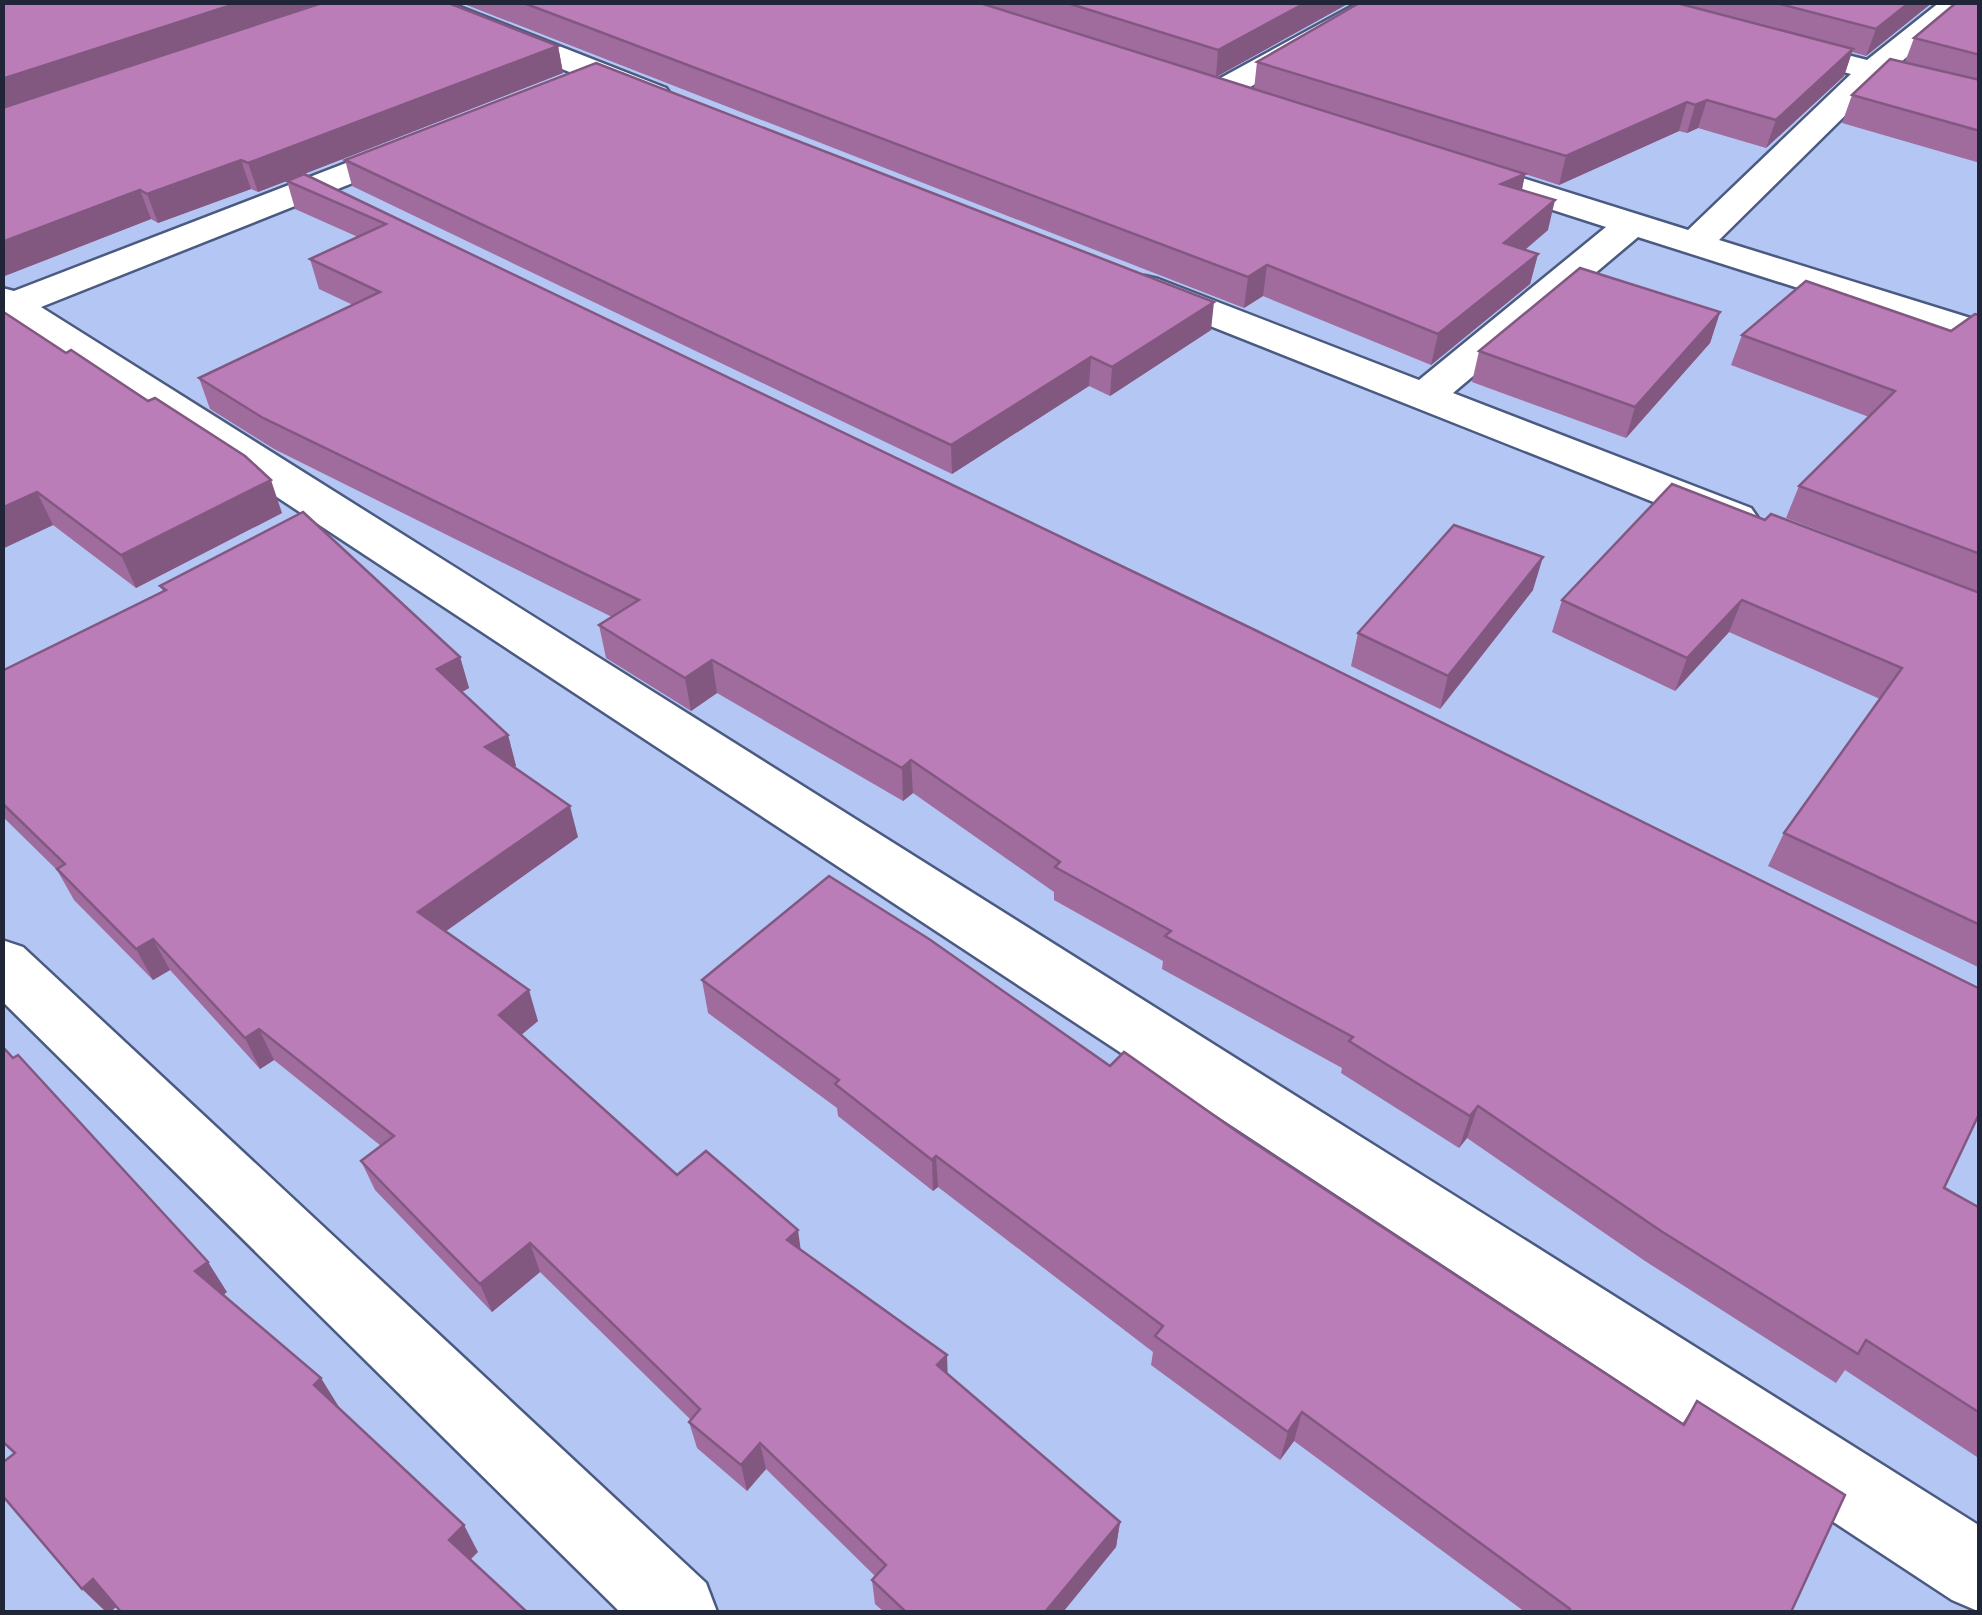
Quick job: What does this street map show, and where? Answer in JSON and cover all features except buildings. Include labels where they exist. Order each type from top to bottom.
[{"type":"street","points":[[420,2],[691,109]]},
{"type":"street","points":[[1217,93],[1382,2]]},
{"type":"street","points":[[1694,244],[1872,71],[1958,2]]},
{"type":"street","points":[[1742,37],[1980,99]]},
{"type":"street","points":[[546,94],[600,73]]},
{"type":"street","points":[[1179,81],[1254,105]]},
{"type":"street","points":[[7,302],[439,136]]},
{"type":"street","points":[[1424,158],[1980,334]]},
{"type":"street","points":[[315,186],[368,212]]},
{"type":"street","points":[[1424,396],[1632,224]]},
{"type":"street","points":[[1112,274],[1762,528]]},
{"type":"street","points":[[7,302],[1980,1572]]},
{"type":"street","points":[[279,537],[331,510]]},
{"type":"street","points":[[2,963],[677,1612]]}]
